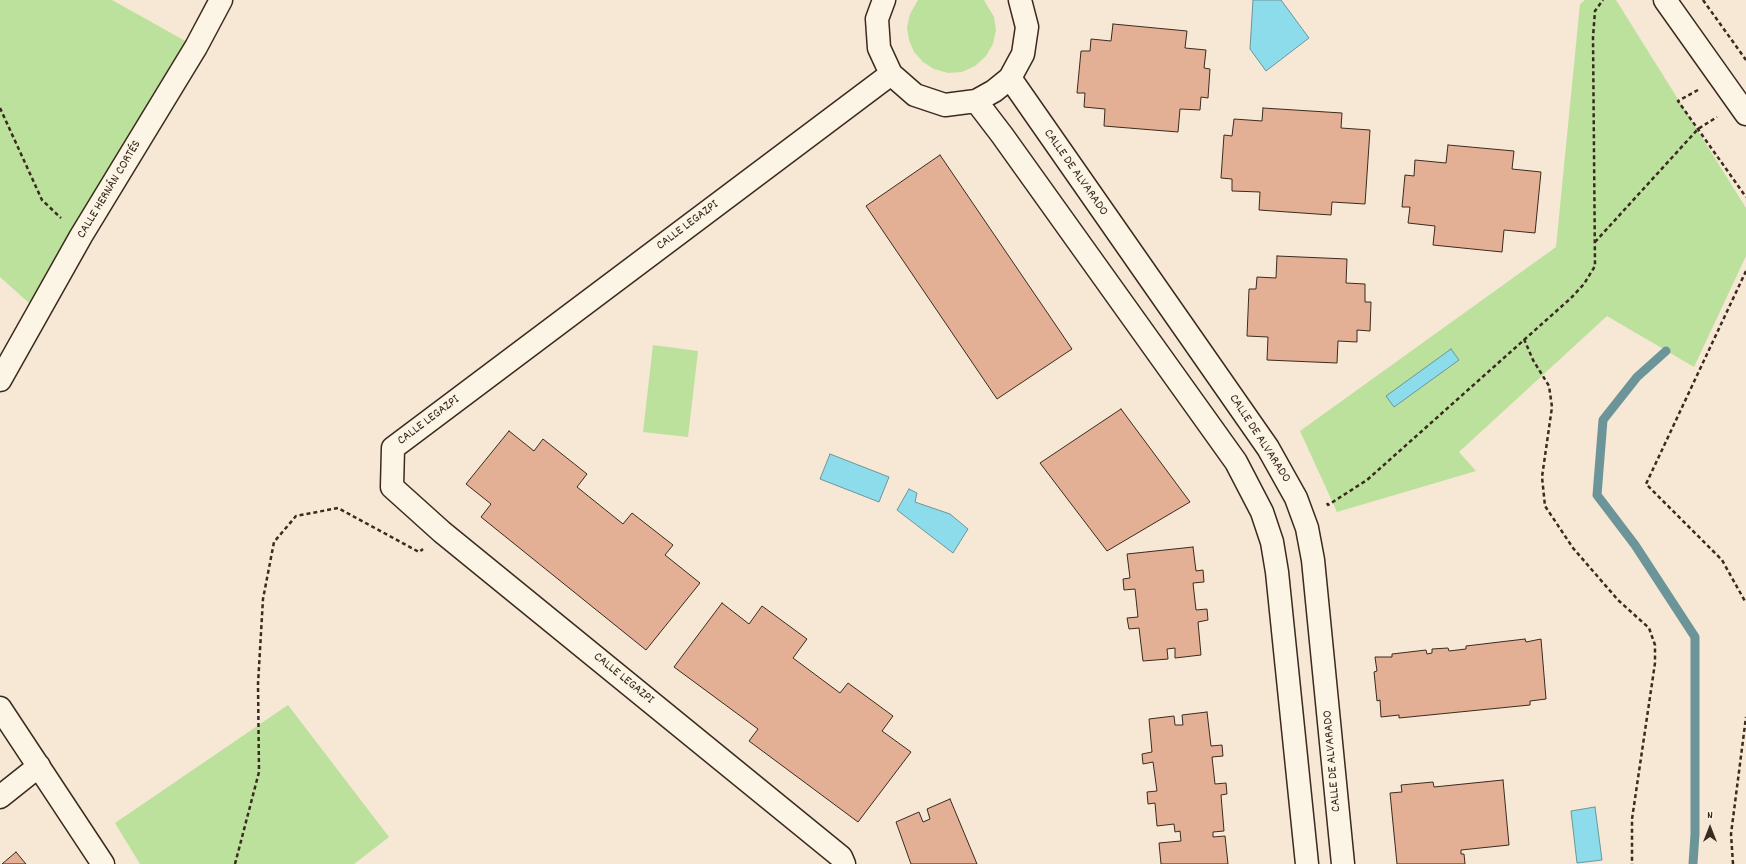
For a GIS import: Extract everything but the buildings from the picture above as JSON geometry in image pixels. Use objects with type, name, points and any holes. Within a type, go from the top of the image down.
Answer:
[{"type":"street","name":"CALLE HERNÁN CORTÉS","points":[[0,380],[81,236],[196,47],[221,0]]},
{"type":"street","points":[[884,0],[877,19],[879,48],[891,74],[915,95],[945,105],[976,101],[994,92],[1010,78],[1023,54],[1027,27],[1020,0]]},
{"type":"street","points":[[1665,0],[1742,109]]},
{"type":"street","name":"CALLE LEGAZPI","points":[[844,864],[841,857],[442,532],[392,487],[393,448],[891,74]]},
{"type":"street","name":"CALLE DE ALVARADO","points":[[1010,78],[1268,448],[1296,498],[1307,528],[1313,560],[1343,864]]},
{"type":"street","points":[[976,101],[1007,141],[1236,462],[1262,512],[1272,542],[1277,572],[1307,864]]},
{"type":"street","points":[[0,708],[103,864]]},
{"type":"street","points":[[0,797],[39,766]]},
{"type":"path","points":[[1296,498],[1318,487],[1328,505],[1367,480],[1584,284],[1595,266],[1593,38],[1595,11],[1602,0]]},
{"type":"path","points":[[1703,0],[1746,60]]},
{"type":"path","points":[[1678,101],[1746,196]]},
{"type":"path","points":[[0,108],[42,200],[81,236]]},
{"type":"path","points":[[1595,242],[1698,129],[1742,109]]},
{"type":"path","points":[[1746,271],[1646,484],[1722,560],[1746,602]]},
{"type":"path","points":[[1524,339],[1533,360],[1549,386],[1552,407],[1542,477],[1545,506],[1573,548],[1618,600],[1649,628],[1655,645],[1655,663],[1632,819],[1632,864]]},
{"type":"path","points":[[235,864],[259,772],[258,684],[263,607],[274,542],[296,516],[338,508],[419,552],[442,532]]},
{"type":"path","points":[[1733,864],[1731,834],[1746,717]]},
{"type":"green space","points":[[0,0],[112,0],[196,47],[39,312],[0,277]]},
{"type":"green space","points":[[918,0],[984,0],[994,17],[996,30],[993,44],[986,56],[975,66],[962,72],[948,73],[934,69],[923,62],[914,52],[909,40],[907,27],[910,14]]},
{"type":"green space","points":[[1585,0],[1616,0],[1746,208],[1746,256],[1694,367],[1607,316],[1459,452],[1476,471],[1337,512],[1300,431],[1556,247],[1580,4]]},
{"type":"green space","points":[[653,345],[698,351],[688,437],[643,432]]},
{"type":"green space","points":[[288,705],[389,837],[354,864],[140,864],[115,823]]},
{"type":"water","points":[[1253,0],[1281,0],[1309,38],[1266,71],[1250,49]]},
{"type":"water","points":[[1451,349],[1459,360],[1394,407],[1386,396]]},
{"type":"water","points":[[830,454],[889,477],[879,502],[820,479]]},
{"type":"water","points":[[909,489],[917,493],[915,502],[950,514],[968,529],[953,553],[897,510]]},
{"type":"water","points":[[1595,807],[1602,860],[1577,863],[1571,811]]},
{"type":"waterway","points":[[1666,351],[1637,377],[1603,420],[1597,495],[1635,545],[1695,637],[1695,834],[1693,864]]}]
